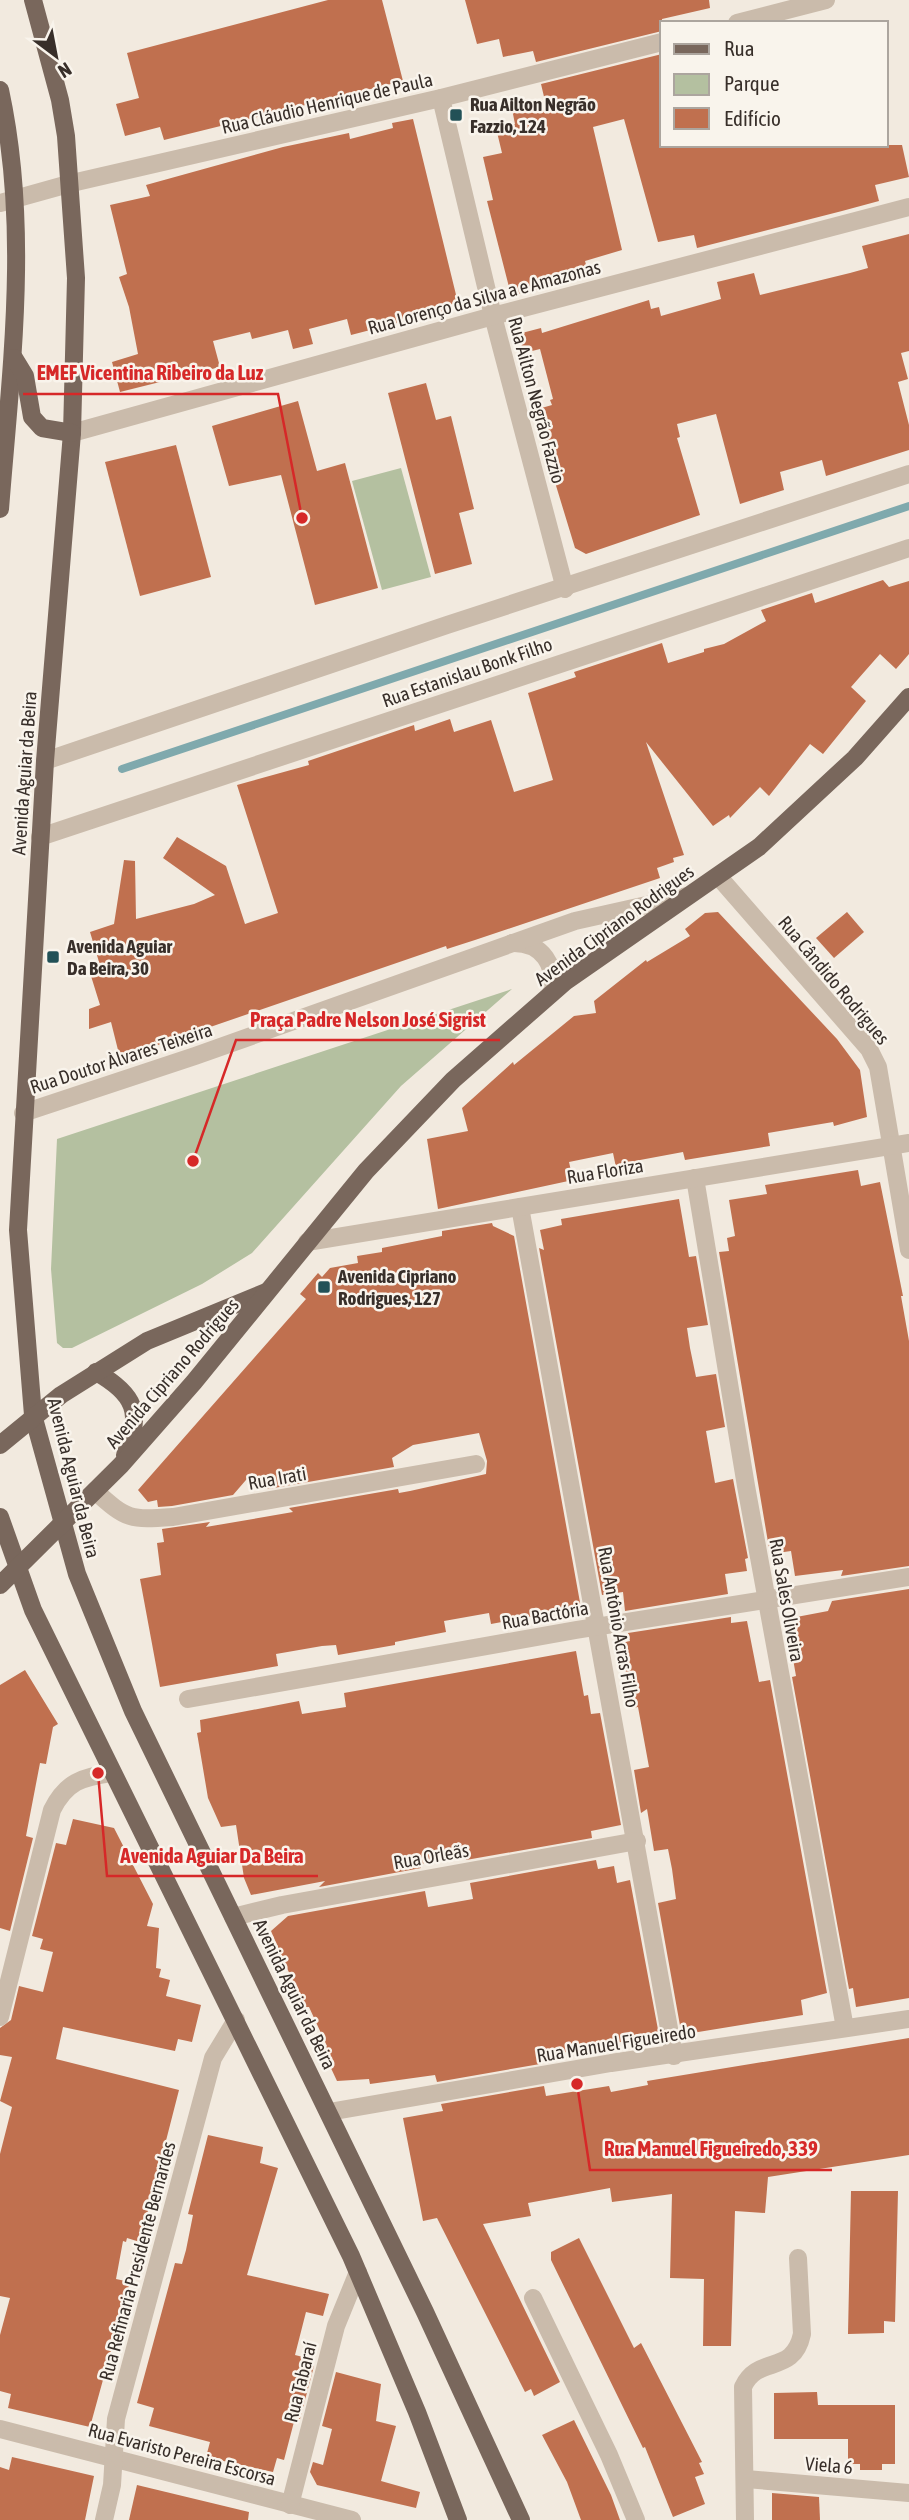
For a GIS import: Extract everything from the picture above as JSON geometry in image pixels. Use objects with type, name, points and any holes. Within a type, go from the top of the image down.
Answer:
[{"type":"main road","name":"Avenida Aguiar da Beira","points":[[33,0],[60,100],[72,183],[76,278],[72,433],[45,761],[18,1230],[33,1415],[61,1526],[108,1654],[233,1917],[330,2112],[520,2520]]},
{"type":"main road","points":[[0,90],[8,200],[14,358],[0,509]]},
{"type":"main road","points":[[14,358],[25,376],[32,417],[42,428],[72,433]]},
{"type":"main road","name":"Avenida Cipriano Rodrigues","points":[[0,1585],[121,1465],[406,1127],[453,1080],[551,994],[759,847],[855,758],[909,697]]},
{"type":"main road","name":"Avenida Cipriano Rodrigues","points":[[0,1445],[33,1415],[147,1341],[269,1291]]},
{"type":"main road","points":[[96,1372],[126,1392],[133,1405],[134,1421],[130,1444],[121,1465]]},
{"type":"main road","points":[[0,1517],[17,1570],[111,1773],[236,2020],[358,2272],[458,2520]]},
{"type":"street","points":[[745,21],[826,0]]},
{"type":"street","name":"Rua Cláudio Henrique de Paula","points":[[8,200],[441,98],[660,43]]},
{"type":"street","name":"Rua Ailton Negrão Fazzio","points":[[441,98],[493,316],[565,589]]},
{"type":"street","name":"Rua Lorenço da Silva a e Amazonas","points":[[72,433],[493,316],[909,207]]},
{"type":"street","points":[[45,761],[447,625],[565,589],[909,474]]},
{"type":"street","name":"Rua Estanislau Bonk Filho","points":[[40,837],[909,548]]},
{"type":"street","name":"Rua Cândido Rodrigues","points":[[718,876],[869,1049],[878,1066],[901,1144],[909,1250]]},
{"type":"street","name":"Rua Doutor Àlvares Teixeira","points":[[23,1113],[195,1056],[575,921],[687,896]]},
{"type":"street","points":[[509,943],[522,943],[545,956],[552,968],[551,994]]},
{"type":"street","name":"Rua Floriza","points":[[307,1242],[901,1144]]},
{"type":"street","name":"Rua Sales Oliveira","points":[[695,1178],[766,1601],[845,2028]]},
{"type":"street","name":"Rua Antônio Acras Filho","points":[[520,1207],[674,2056]]},
{"type":"street","name":"Rua Irati","points":[[95,1491],[121,1514],[139,1519],[173,1517],[476,1464]]},
{"type":"street","name":"Rua Bactória","points":[[188,1699],[598,1627],[909,1577]]},
{"type":"street","points":[[0,2017],[52,1810],[60,1793],[71,1783],[111,1773]]},
{"type":"street","name":"Rua Orleãs","points":[[233,1917],[282,1905],[637,1841]]},
{"type":"street","name":"Rua Manuel Figueiredo","points":[[330,2112],[611,2063],[674,2056],[909,2019]]},
{"type":"street","name":"Rua Refinaria Presidente Bernardes","points":[[104,2520],[112,2485],[116,2419],[213,2058],[236,2020]]},
{"type":"street","points":[[745,2520],[743,2387],[756,2370],[788,2361],[800,2344],[802,2334],[798,2258]]},
{"type":"street","name":"Rua Tabaraí","points":[[290,2505],[336,2326],[358,2272]]},
{"type":"street","points":[[533,2298],[610,2455],[635,2520]]},
{"type":"street","name":"Rua Evaristo Pereira Escorsa","points":[[0,2429],[113,2456],[352,2520]]},
{"type":"street","name":"Viela 6","points":[[746,2479],[909,2493]]},
{"type":"green space","points":[[401,468],[431,577],[382,590],[352,481]]},
{"type":"green space","points":[[512,989],[401,1086],[252,1253],[202,1284],[72,1348],[63,1348],[57,1343],[51,1269],[57,1139]]},
{"type":"building","points":[[328,0],[382,0],[403,81],[164,140],[160,127],[125,136],[116,104],[139,98],[127,53]]},
{"type":"building","points":[[465,0],[709,0],[710,8],[662,19],[660,31],[536,62],[533,51],[503,57],[499,39],[477,44]]},
{"type":"building","points":[[660,54],[660,147],[902,145],[909,177],[875,185],[879,201],[842,211],[697,248],[694,235],[658,242],[624,119],[593,127],[622,250],[585,261],[589,276],[519,294],[509,287],[487,201],[493,200],[483,157],[502,153],[496,128],[515,124],[512,109],[545,101],[541,84]]},
{"type":"building","points":[[413,119],[459,307],[351,335],[347,319],[309,329],[313,344],[293,349],[288,330],[252,339],[250,332],[213,341],[220,367],[120,392],[112,362],[138,354],[129,307],[119,277],[127,274],[110,205],[150,196],[146,185],[283,147],[349,133],[350,139],[393,128],[392,123]]},
{"type":"building","points":[[909,234],[909,351],[901,353],[908,379],[898,382],[909,425],[909,450],[826,476],[822,460],[780,472],[784,490],[740,504],[716,414],[677,424],[680,437],[677,438],[700,515],[586,554],[575,548],[554,479],[557,479],[538,409],[552,405],[550,400],[553,399],[540,349],[524,353],[518,334],[541,328],[542,333],[649,300],[651,309],[659,307],[661,316],[721,299],[717,282],[754,273],[760,295],[850,273],[868,268],[862,246]]},
{"type":"building","points":[[426,383],[436,420],[451,416],[474,509],[459,513],[472,564],[435,574],[388,393]]},
{"type":"building","points":[[298,401],[317,471],[345,463],[378,588],[315,605],[281,475],[229,486],[212,426]]},
{"type":"building","points":[[176,445],[211,577],[140,596],[105,462]]},
{"type":"building","points":[[883,580],[889,587],[909,581],[909,654],[896,669],[880,654],[851,687],[866,701],[823,754],[810,744],[769,796],[760,787],[730,818],[729,815],[713,826],[646,742],[684,855],[657,868],[660,878],[447,949],[446,946],[120,1058],[111,1022],[89,1029],[89,1009],[100,1005],[91,976],[102,972],[90,932],[114,924],[124,860],[135,861],[136,919],[194,904],[215,895],[163,858],[177,837],[226,866],[245,924],[278,913],[237,785],[309,765],[308,761],[414,725],[415,731],[450,719],[454,732],[491,720],[514,792],[553,780],[528,693],[576,677],[574,672],[662,643],[668,663],[704,652],[704,649],[724,644],[766,621],[761,610],[812,593],[815,603]]},
{"type":"building","points":[[718,912],[837,1039],[860,1070],[867,1117],[834,1126],[833,1122],[768,1133],[770,1146],[685,1160],[683,1152],[640,1160],[641,1168],[617,1172],[613,1153],[569,1162],[573,1180],[438,1209],[427,1139],[468,1131],[462,1108],[513,1062],[514,1065],[574,1016],[596,1013],[594,1001],[646,960],[647,962],[690,936],[685,929],[705,913]]},
{"type":"building","points":[[847,912],[864,932],[834,958],[816,938]]},
{"type":"building","points":[[858,1170],[861,1186],[880,1182],[903,1296],[909,1341],[909,1566],[841,1576],[843,1570],[795,1576],[791,1551],[770,1554],[719,1252],[729,1251],[727,1238],[735,1236],[729,1200],[767,1194],[765,1185]]},
{"type":"building","points":[[679,1199],[689,1257],[696,1256],[708,1325],[687,1328],[690,1348],[696,1377],[716,1374],[725,1427],[706,1431],[715,1483],[733,1479],[748,1558],[745,1559],[747,1571],[725,1574],[728,1594],[625,1611],[623,1592],[602,1595],[539,1248],[544,1250],[540,1230],[562,1225],[561,1219]]},
{"type":"building","points":[[492,1223],[514,1236],[581,1608],[491,1624],[489,1613],[444,1621],[446,1632],[395,1642],[395,1645],[338,1655],[336,1645],[276,1654],[278,1666],[160,1687],[140,1579],[161,1575],[157,1543],[164,1542],[162,1529],[210,1522],[206,1527],[293,1512],[289,1508],[398,1489],[399,1493],[486,1474],[487,1461],[479,1433],[413,1445],[392,1458],[394,1467],[268,1489],[252,1473],[233,1495],[172,1506],[158,1507],[157,1500],[148,1502],[138,1490],[306,1299],[300,1294],[318,1273],[322,1277],[330,1268],[358,1263],[357,1256],[382,1252],[382,1248],[442,1236],[442,1231]]},
{"type":"building","points":[[909,1589],[909,1998],[856,2007],[853,1988],[849,1989],[792,1677],[796,1676],[786,1619],[828,1611],[832,1601]]},
{"type":"building","points":[[731,1617],[731,1623],[747,1621],[759,1682],[770,1680],[827,1993],[801,2000],[803,2015],[686,2034],[681,2031],[658,1903],[676,1899],[672,1869],[668,1849],[654,1851],[647,1809],[641,1813],[634,1770],[649,1767],[638,1707],[632,1708],[621,1643],[630,1641],[628,1633]]},
{"type":"building","points":[[576,1651],[584,1696],[588,1695],[591,1714],[600,1713],[621,1825],[591,1831],[592,1838],[466,1860],[465,1856],[420,1864],[421,1868],[319,1887],[325,1881],[251,1895],[244,1878],[236,1825],[221,1827],[208,1798],[197,1733],[201,1732],[200,1720],[299,1701],[302,1714],[346,1707],[344,1693]]},
{"type":"building","points":[[25,1670],[58,1724],[53,1727],[46,1764],[40,1763],[26,1836],[33,1838],[10,1931],[0,1928],[0,1685]]},
{"type":"building","points":[[73,1819],[114,1828],[153,1904],[147,1926],[159,1928],[156,1968],[161,1969],[159,1977],[170,1980],[166,1996],[201,2005],[192,2042],[178,2039],[175,2051],[63,2027],[56,2059],[179,2090],[140,2242],[127,2238],[126,2242],[123,2241],[116,2279],[130,2282],[90,2427],[8,2408],[11,2394],[0,2391],[0,2335],[10,2298],[0,2296],[0,2154],[12,2107],[0,2101],[12,2057],[0,2055],[0,2028],[11,2020],[19,1986],[43,1992],[53,1952],[40,1949],[43,1939],[32,1936],[56,1843],[66,1845]]},
{"type":"building","points":[[596,1860],[598,1869],[614,1866],[617,1883],[630,1880],[659,2035],[539,2057],[540,2064],[437,2082],[435,2075],[370,2084],[369,2079],[337,2081],[322,2049],[327,2046],[309,2007],[304,2007],[271,1931],[288,1916],[425,1891],[428,1907],[473,1899],[470,1883]]},
{"type":"building","points":[[909,2038],[909,2155],[768,2177],[765,2213],[735,2211],[731,2346],[703,2346],[704,2279],[670,2278],[672,2194],[612,2202],[610,2188],[528,2203],[531,2216],[483,2224],[560,2382],[534,2396],[531,2389],[525,2392],[437,2218],[423,2221],[403,2118],[443,2111],[441,2104],[544,2086],[546,2096],[609,2086],[611,2092],[648,2085],[647,2081]]},
{"type":"building","points":[[208,2135],[263,2147],[260,2163],[278,2168],[247,2275],[329,2294],[323,2316],[306,2312],[295,2355],[311,2359],[310,2365],[314,2366],[300,2419],[295,2418],[284,2460],[277,2458],[273,2472],[206,2457],[210,2442],[149,2426],[154,2408],[137,2403],[175,2263],[182,2264],[186,2250],[193,2215],[188,2214]]},
{"type":"building","points":[[851,2191],[898,2191],[895,2322],[884,2321],[884,2333],[848,2334]]},
{"type":"building","points":[[579,2238],[634,2348],[641,2343],[702,2462],[699,2463],[704,2474],[695,2477],[705,2504],[673,2517],[645,2447],[643,2448],[551,2260],[551,2252]]},
{"type":"building","points":[[336,2372],[381,2384],[376,2421],[396,2426],[381,2481],[420,2492],[416,2508],[317,2485],[310,2472],[313,2462],[323,2465],[332,2429],[322,2426]]},
{"type":"building","points":[[817,2392],[818,2405],[895,2405],[895,2464],[882,2464],[882,2470],[860,2470],[860,2464],[848,2464],[848,2439],[774,2439],[774,2393]]},
{"type":"building","points":[[574,2420],[611,2495],[620,2520],[581,2520],[567,2482],[542,2435]]},
{"type":"building","points":[[12,2457],[94,2476],[85,2520],[0,2520],[0,2467],[9,2470]]},
{"type":"building","points":[[137,2485],[249,2512],[248,2520],[129,2520]]},
{"type":"building","points":[[772,2493],[819,2497],[820,2520],[772,2520]]},
{"type":"waterway","points":[[122,769],[909,506]]},
{"type":"place","name":"Rua Ailton Negrão Fazzio, 124","points":[[456,115]]},
{"type":"place","name":"EMEF Vicentina Ribeiro da Luz","points":[[302,518]]},
{"type":"place","name":"Avenida Aguiar Da Beira, 30","points":[[53,957]]},
{"type":"place","name":"Praça Padre Nelson José Sigrist","points":[[193,1161]]},
{"type":"place","name":"Avenida Cipriano Rodrigues, 127","points":[[324,1287]]},
{"type":"place","name":"Avenida Aguiar Da Beira","points":[[98,1773]]},
{"type":"place","name":"Rua Manuel Figueiredo, 339","points":[[577,2084]]}]
